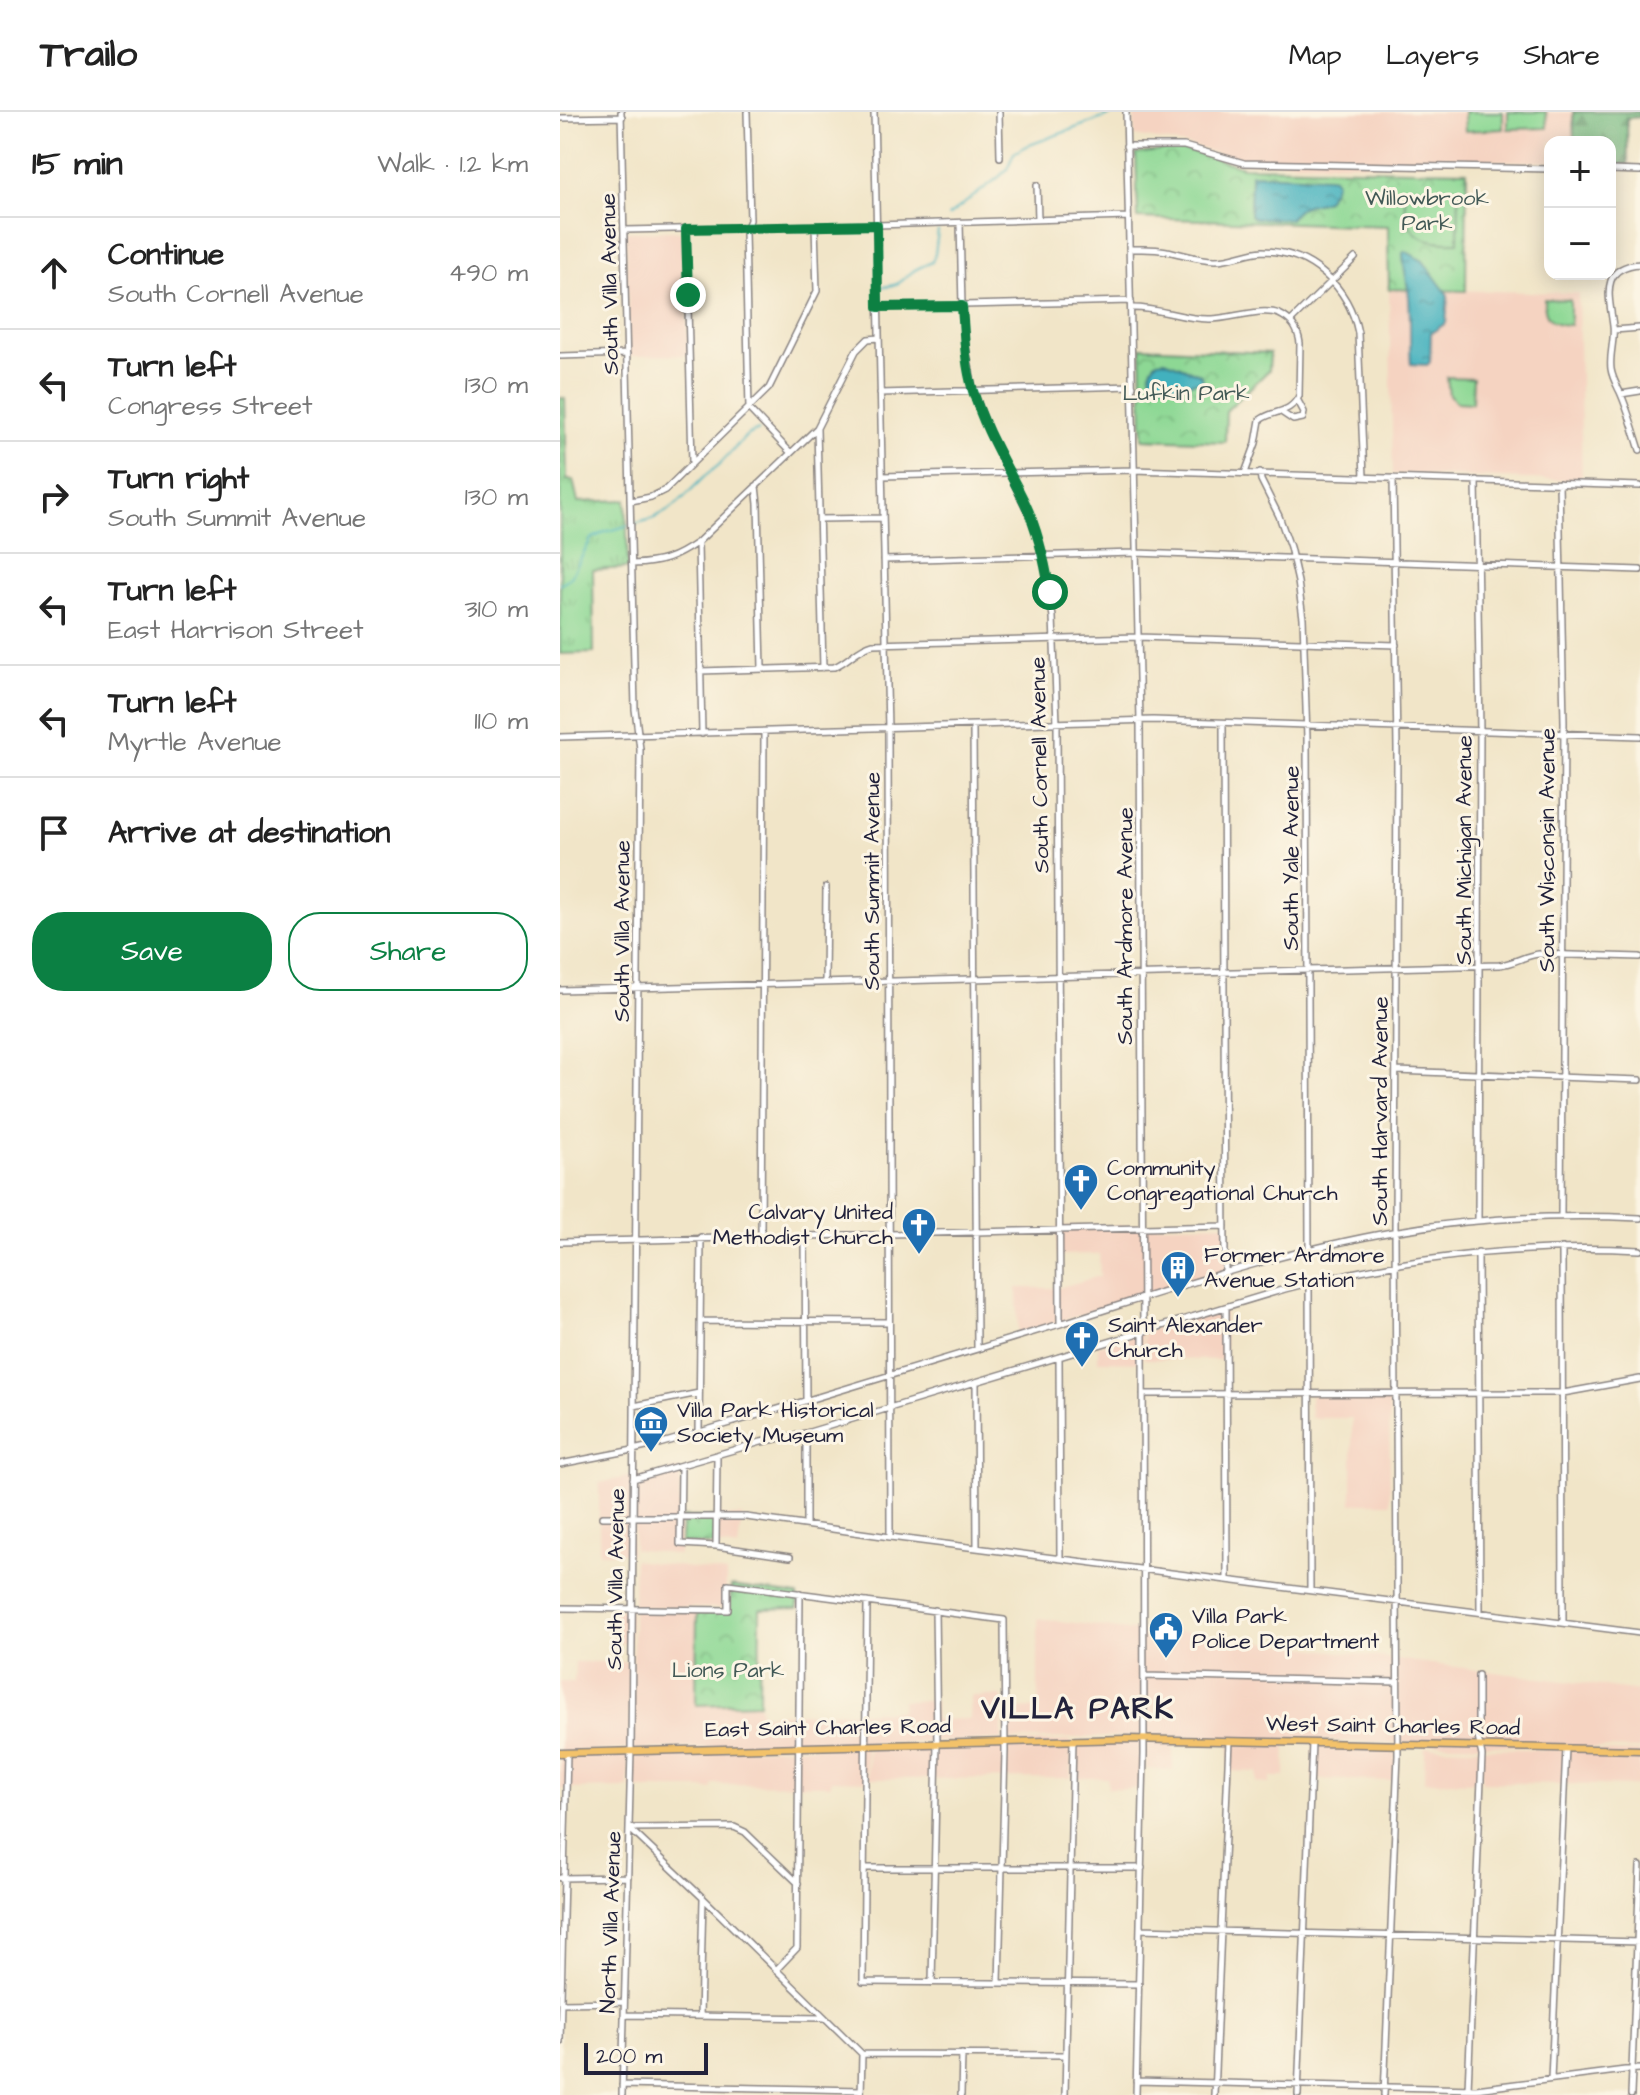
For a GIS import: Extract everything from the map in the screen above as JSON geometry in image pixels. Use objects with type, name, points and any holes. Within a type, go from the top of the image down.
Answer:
[{"type":"main road","name":"East Saint Charles Road","points":[[564,1753],[1144,1739]]},
{"type":"main road","name":"West Saint Charles Road","points":[[1144,1739],[1640,1750]]},
{"type":"street","points":[[747,112],[750,220],[745,232],[749,409],[790,452]]},
{"type":"street","name":"South Summit Avenue","points":[[874,112],[888,729],[890,1537]]},
{"type":"street","points":[[999,112],[1000,157]]},
{"type":"street","name":"South Ardmore Avenue","points":[[1126,112],[1140,721],[1143,1297],[1144,1739],[1136,2095]]},
{"type":"street","points":[[560,118],[622,115]]},
{"type":"street","name":"South Villa Avenue","points":[[622,115],[635,709],[640,765],[631,1751]]},
{"type":"street","points":[[1126,146],[1184,146],[1253,163],[1544,169]]},
{"type":"street","points":[[1616,170],[1640,171]]},
{"type":"street","points":[[1037,185],[1038,220]]},
{"type":"street","points":[[625,230],[1128,217]]},
{"type":"street","name":"South Cornell Avenue","points":[[960,223],[962,306],[973,390],[988,430],[1028,511],[1043,555],[1052,603],[1057,724],[1060,1324]]},
{"type":"street","points":[[631,501],[665,490],[769,388],[817,291],[815,226]]},
{"type":"street","points":[[686,229],[692,462]]},
{"type":"street","points":[[1130,249],[1164,250],[1213,260],[1252,252],[1280,253],[1307,261],[1333,280],[1351,310],[1358,333],[1364,477]]},
{"type":"street","points":[[1291,321],[1355,258]]},
{"type":"street","points":[[1640,264],[1617,273],[1611,281],[1608,297],[1614,330],[1610,365],[1640,450]]},
{"type":"street","points":[[878,307],[1131,305],[1201,319],[1270,312],[1291,321],[1300,343],[1297,399],[1286,410],[1271,413],[1260,420],[1256,443],[1245,473]]},
{"type":"street","points":[[1614,330],[1640,328]]},
{"type":"street","points":[[632,564],[665,561],[698,542],[817,428],[856,351],[868,339],[879,338]]},
{"type":"street","points":[[560,356],[627,354]]},
{"type":"street","points":[[880,393],[1133,386]]},
{"type":"street","points":[[1621,394],[1640,391]]},
{"type":"street","points":[[1281,412],[1293,420],[1303,418],[1304,412],[1297,399]]},
{"type":"street","points":[[817,428],[823,668]]},
{"type":"street","points":[[882,476],[1134,470],[1640,486]]},
{"type":"street","name":"South Yale Avenue","points":[[1260,473],[1293,557],[1302,603],[1306,725],[1309,1250]]},
{"type":"street","name":"South Harvard Avenue","points":[[1384,2095],[1397,1745],[1397,728],[1393,478]]},
{"type":"street","name":"South Michigan Avenue","points":[[1476,480],[1480,731],[1478,1221]]},
{"type":"street","name":"South Wisconsin Avenue","points":[[1559,483],[1564,734],[1561,1216]]},
{"type":"street","points":[[756,486],[762,669]]},
{"type":"street","points":[[820,519],[883,518]]},
{"type":"street","points":[[698,542],[702,734]]},
{"type":"street","points":[[884,560],[1135,553],[1640,570]]},
{"type":"street","points":[[700,671],[834,667],[866,646],[886,644],[1138,637],[1396,645]]},
{"type":"street","points":[[560,737],[1140,721],[1640,736]]},
{"type":"street","points":[[1223,723],[1225,1273]]},
{"type":"street","points":[[973,727],[977,1349]]},
{"type":"street","points":[[761,1236],[764,732]]},
{"type":"street","points":[[825,983],[826,887]]},
{"type":"street","points":[[560,990],[1479,966],[1506,965],[1534,954],[1640,957]]},
{"type":"street","points":[[1396,1071],[1640,1080]]},
{"type":"street","points":[[560,1464],[633,1450],[699,1432],[1143,1297],[1309,1250],[1395,1232],[1478,1221],[1561,1216],[1640,1218]]},
{"type":"street","points":[[560,1242],[1225,1226]]},
{"type":"street","points":[[805,1235],[806,1400]]},
{"type":"street","points":[[699,1432],[701,1237]]},
{"type":"street","points":[[1562,1248],[1563,1623]]},
{"type":"street","points":[[633,1479],[761,1442],[806,1433],[1309,1282],[1395,1264],[1478,1252],[1562,1248],[1640,1250]]},
{"type":"street","points":[[1478,1252],[1480,1612]]},
{"type":"street","points":[[1309,1282],[1310,1590]]},
{"type":"street","points":[[1226,1307],[1227,1580]]},
{"type":"street","points":[[700,1321],[889,1322]]},
{"type":"street","points":[[1059,1357],[1060,1558]]},
{"type":"street","points":[[1143,1394],[1563,1393],[1640,1379]]},
{"type":"street","points":[[976,1382],[977,1548]]},
{"type":"street","points":[[634,1406],[699,1393]]},
{"type":"street","points":[[806,1433],[806,1525]]},
{"type":"street","points":[[716,1546],[717,1456]]},
{"type":"street","points":[[681,1466],[680,1544],[790,1557]]},
{"type":"street","points":[[602,1517],[746,1517],[1640,1633]]},
{"type":"street","points":[[560,1608],[728,1610],[728,1584],[1004,1620],[999,1983]]},
{"type":"street","points":[[776,1970],[797,1948],[800,1593]]},
{"type":"street","points":[[867,1602],[863,1982],[1139,1984]]},
{"type":"street","points":[[932,1983],[937,1743],[935,1610]]},
{"type":"street","points":[[1468,2089],[1482,1756],[1478,1675]]},
{"type":"street","points":[[1144,1676],[1397,1682]]},
{"type":"street","points":[[1065,2095],[1073,1740]]},
{"type":"street","points":[[1214,2095],[1229,1741]]},
{"type":"street","points":[[1298,2095],[1312,1743]]},
{"type":"street","points":[[1551,2080],[1566,1748]]},
{"type":"street","name":"North Villa Avenue","points":[[622,2095],[631,1751]]},
{"type":"street","points":[[560,2042],[564,1753]]},
{"type":"street","points":[[629,1828],[740,1828],[798,1883]]},
{"type":"street","points":[[629,1828],[862,2054],[1066,2055]]},
{"type":"street","points":[[1631,2095],[1640,1866]]},
{"type":"street","points":[[865,1868],[1142,1868]]},
{"type":"street","points":[[562,1878],[628,1877]]},
{"type":"street","points":[[700,2016],[703,1898]]},
{"type":"street","points":[[1140,1929],[1638,1942]]},
{"type":"street","points":[[560,2003],[624,2002]]},
{"type":"street","points":[[624,2015],[824,2018]]},
{"type":"street","points":[[622,2085],[861,2093],[862,2054]]},
{"type":"street","points":[[961,2095],[962,2054]]},
{"type":"street","points":[[1136,2081],[1468,2089],[1640,2069]]},
{"type":"shaded area","points":[[1134,112],[1573,112],[1574,136],[1544,136],[1544,162],[1474,160],[1371,164],[1244,161],[1192,146],[1135,136]]},
{"type":"shaded area","points":[[684,231],[688,355],[629,356],[626,232]]},
{"type":"shaded area","points":[[1389,289],[1578,293],[1582,481],[1393,474]]},
{"type":"shaded area","points":[[1228,1224],[1227,1271],[1018,1334],[1017,1288],[1058,1288],[1100,1276],[1099,1254],[1057,1255],[1057,1227]]},
{"type":"shaded area","points":[[1225,1308],[1225,1360],[1144,1359],[1144,1332]]},
{"type":"shaded area","points":[[1142,1333],[1142,1362],[1098,1361],[1098,1346]]},
{"type":"shaded area","points":[[1310,1395],[1389,1398],[1390,1503],[1352,1503],[1352,1418],[1311,1418]]},
{"type":"shaded area","points":[[680,1468],[679,1555],[634,1549],[634,1480]]},
{"type":"shaded area","points":[[632,1476],[631,1553],[599,1553],[599,1483]]},
{"type":"shaded area","points":[[718,1516],[742,1516],[738,1548],[718,1545]]},
{"type":"shaded area","points":[[634,1560],[726,1573],[726,1608],[633,1607]]},
{"type":"shaded area","points":[[611,1610],[630,1610],[630,1643],[610,1643]]},
{"type":"shaded area","points":[[633,1610],[697,1612],[696,1705],[759,1703],[761,1714],[901,1711],[902,1701],[935,1701],[935,1720],[970,1719],[971,1696],[1002,1696],[1002,1740],[633,1749]]},
{"type":"shaded area","points":[[1038,1618],[1141,1632],[1148,1627],[1640,1691],[1640,1749],[1143,1736],[1006,1740],[1005,1709],[1038,1708]]},
{"type":"shaded area","points":[[575,1662],[629,1662],[629,1749],[560,1752],[560,1682],[574,1682]]},
{"type":"shaded area","points":[[1071,1741],[1071,1778],[868,1779],[868,1747]]},
{"type":"shaded area","points":[[1143,1741],[1142,1789],[1108,1788],[1107,1778],[1073,1778],[1074,1742]]},
{"type":"shaded area","points":[[1146,1741],[1173,1741],[1173,1770],[1146,1769]]},
{"type":"shaded area","points":[[1230,1742],[1286,1744],[1285,1777],[1271,1777],[1270,1784],[1257,1783],[1257,1772],[1229,1771]]},
{"type":"shaded area","points":[[1313,1744],[1396,1746],[1395,1781],[1312,1779]]},
{"type":"shaded area","points":[[866,1746],[866,1781],[831,1780],[831,1785],[713,1784],[712,1789],[631,1789],[632,1752]]},
{"type":"shaded area","points":[[1425,1747],[1479,1748],[1479,1782],[1424,1781]]},
{"type":"shaded area","points":[[1482,1748],[1640,1752],[1640,1786],[1482,1782]]},
{"type":"shaded area","points":[[629,1752],[628,1788],[560,1789],[560,1755]]},
{"type":"green space","points":[[1464,112],[1503,112],[1503,129],[1465,131]]},
{"type":"green space","points":[[1508,112],[1546,112],[1547,128],[1508,129]]},
{"type":"green space","points":[[1573,112],[1640,112],[1640,117],[1627,118],[1628,165],[1616,164],[1616,136],[1574,136]]},
{"type":"green space","name":"Willowbrook Park","points":[[1174,149],[1243,167],[1467,171],[1466,291],[1389,289],[1388,226],[1138,218],[1136,154]]},
{"type":"green space","points":[[1404,188],[1459,188],[1458,242],[1431,240],[1414,232],[1407,215]]},
{"type":"green space","points":[[1544,299],[1570,300],[1570,325],[1558,324],[1550,319],[1545,311]]},
{"type":"green space","name":"Lufkin Park","points":[[1141,347],[1270,353],[1269,370],[1226,411],[1225,442],[1143,439]]},
{"type":"green space","points":[[1447,377],[1473,378],[1472,403],[1457,402],[1449,395]]},
{"type":"green space","points":[[560,398],[565,398],[567,480],[573,480],[578,502],[626,500],[628,568],[593,570],[594,653],[560,654]]},
{"type":"green space","points":[[682,1517],[716,1517],[715,1545],[681,1543]]},
{"type":"green space","name":"Lions Park","points":[[731,1586],[798,1595],[798,1608],[760,1609],[759,1703],[696,1705],[697,1612],[730,1612]]},
{"type":"water","points":[[1251,174],[1328,177],[1334,178],[1336,183],[1327,200],[1302,207],[1290,219],[1254,218],[1250,215]]},
{"type":"water","points":[[1405,251],[1423,261],[1448,295],[1446,323],[1431,333],[1430,362],[1427,365],[1411,364]]},
{"type":"water","points":[[1165,360],[1200,374],[1203,381],[1178,385],[1154,384],[1150,375],[1153,366],[1157,361]]},
{"type":"waterway","points":[[948,216],[999,177],[1007,169],[1014,153],[1119,112]]},
{"type":"waterway","points":[[881,287],[896,284],[914,270],[932,262],[938,231]]},
{"type":"waterway","points":[[560,584],[571,577],[591,539],[667,511],[719,465],[747,435],[759,430]]},
{"type":"place","name":"Community Congregational Church","points":[[1081,1212]]},
{"type":"place","name":"Calvary United Methodist Church","points":[[919,1256]]},
{"type":"place","name":"Former Ardmore Avenue Station","points":[[1178,1299]]},
{"type":"place","name":"Saint Alexander Church","points":[[1082,1369]]},
{"type":"place","name":"Villa Park Historical Society Museum","points":[[651,1454]]},
{"type":"place","name":"Villa Park Police Department","points":[[1166,1660]]},
{"type":"district","name":"VILLA PARK","points":[[1078,1709]]},
{"type":"route","points":[[688,295],[686,229],[877,225],[878,307],[962,306],[973,390],[988,430],[1032,520],[1050,592]]}]
